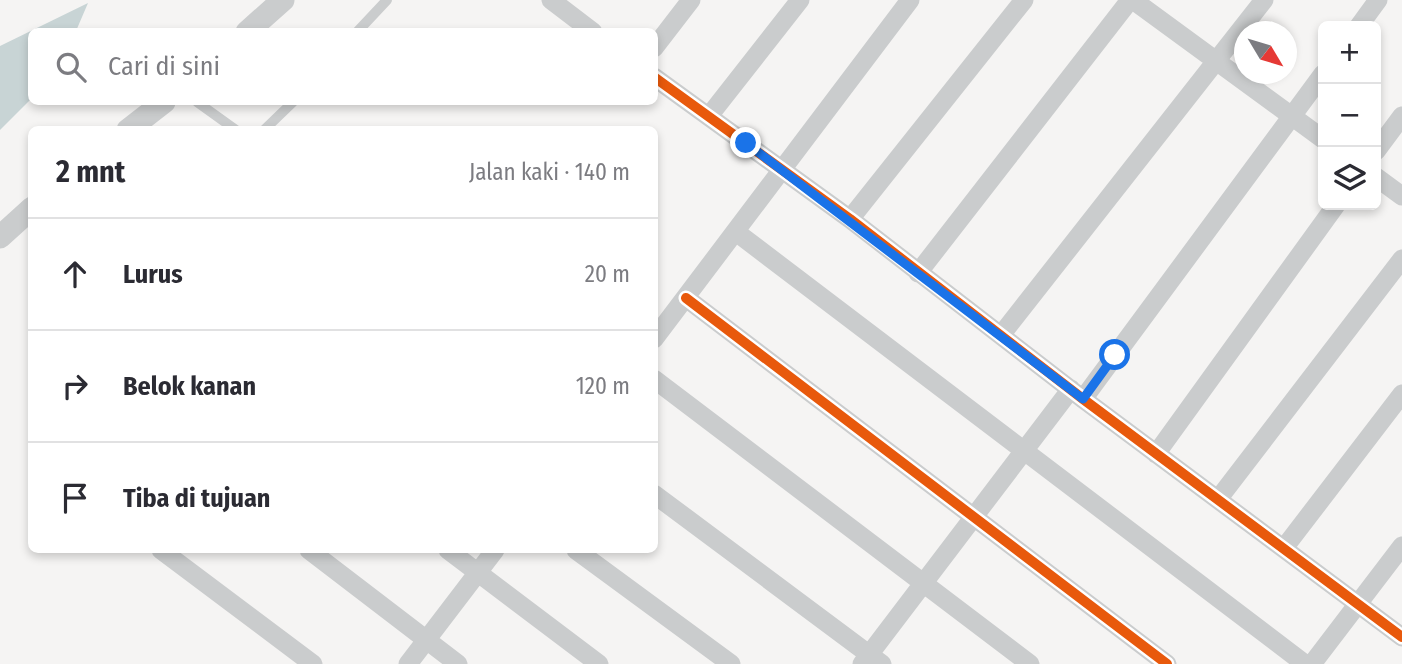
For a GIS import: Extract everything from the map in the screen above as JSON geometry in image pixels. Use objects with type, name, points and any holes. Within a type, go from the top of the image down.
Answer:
[{"type":"street","points":[[252,28],[283,0]]},
{"type":"street","points":[[551,0],[572,6],[590,28]]},
{"type":"street","points":[[658,43],[691,0]]},
{"type":"street","points":[[709,116],[800,0]]},
{"type":"street","points":[[658,334],[911,0]]},
{"type":"street","points":[[850,219],[1024,0]]},
{"type":"street","points":[[1001,335],[1264,0]]},
{"type":"street","points":[[1363,21],[1378,0]]},
{"type":"street","points":[[918,273],[1139,2],[1318,135]]},
{"type":"street","points":[[658,80],[850,219],[1156,454],[1402,636]]},
{"type":"street","points":[[658,497],[871,661],[924,583],[1024,451],[1077,394],[1318,81]]},
{"type":"street","points":[[133,126],[160,105]]},
{"type":"street","points":[[1379,147],[1402,116]]},
{"type":"street","points":[[1381,181],[1402,196]]},
{"type":"street","points":[[1156,454],[1332,210]]},
{"type":"street","points":[[0,237],[28,212]]},
{"type":"street","points":[[736,232],[1305,664]]},
{"type":"street","points":[[1219,498],[1402,259]]},
{"type":"street","points":[[686,298],[1167,664]]},
{"type":"street","points":[[658,382],[1030,664]]},
{"type":"street","points":[[1284,548],[1402,394]]},
{"type":"street","points":[[1312,664],[1402,545]]},
{"type":"street","points":[[165,553],[313,664]]},
{"type":"street","points":[[313,553],[458,664]]},
{"type":"street","points":[[452,553],[599,664]]},
{"type":"street","points":[[408,664],[493,553]]},
{"type":"street","points":[[580,553],[731,664]]},
{"type":"lane","points":[[362,28],[387,0]]},
{"type":"lane","points":[[201,105],[230,126]]},
{"type":"lane","points":[[268,126],[290,105]]},
{"type":"shaded area","points":[[88,3],[77,28],[37,28]]},
{"type":"shaded area","points":[[28,32],[28,102],[0,130],[0,46]]},
{"type":"cycle path","points":[[658,80],[850,219],[1083,399],[1402,637]]},
{"type":"cycle path","points":[[686,298],[1167,664]]},
{"type":"route","points":[[746,143],[850,219],[1083,399],[1115,355]]}]
